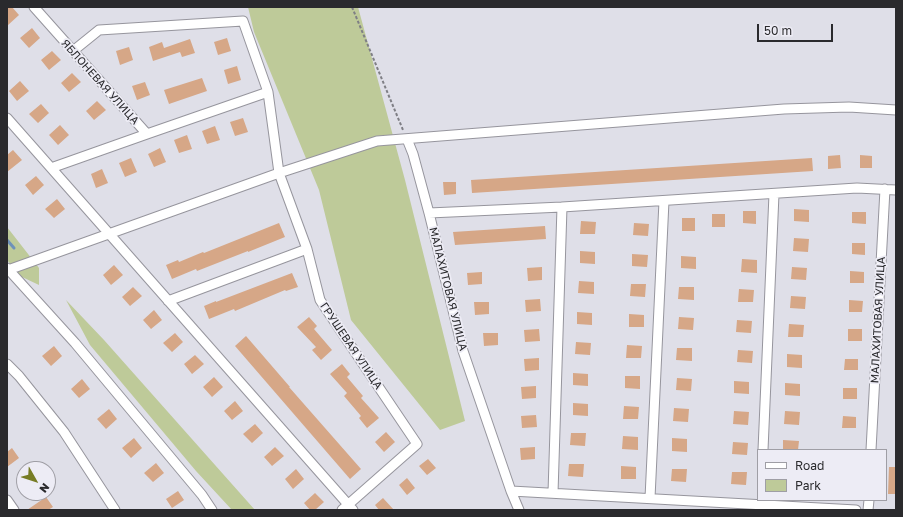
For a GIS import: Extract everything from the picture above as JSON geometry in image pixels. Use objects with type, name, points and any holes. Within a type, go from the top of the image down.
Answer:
[{"type":"street","name":"ЯБЛОНЕВАЯ УЛИЦА","points":[[34,7],[147,134],[51,168]]},
{"type":"street","points":[[73,51],[100,30],[243,21],[268,92],[279,173],[307,249],[168,301]]},
{"type":"street","points":[[147,134],[268,92]]},
{"type":"street","points":[[212,510],[202,495],[75,343],[8,269],[279,173],[377,141],[784,109],[849,107],[896,110]]},
{"type":"street","points":[[7,118],[109,234]]},
{"type":"street","points":[[407,139],[413,154],[429,213]]},
{"type":"street","name":"МАЛАХИТОВАЯ УЛИЦА","points":[[519,510],[511,491],[463,351],[429,213],[562,207],[857,188],[896,190]]},
{"type":"street","name":"МАЛАХИТОВАЯ УЛИЦА","points":[[871,449],[885,189]]},
{"type":"street","points":[[763,449],[774,194]]},
{"type":"street","points":[[650,498],[664,201]]},
{"type":"street","points":[[553,493],[562,207]]},
{"type":"street","name":"ГРУШЕВАЯ УЛИЦА","points":[[109,234],[348,508],[417,444],[320,300],[307,249]]},
{"type":"street","points":[[7,364],[19,376],[64,432],[115,510]]},
{"type":"street","points":[[511,491],[761,502],[856,510]]},
{"type":"street","points":[[7,500],[14,510]]},
{"type":"path","points":[[352,7],[407,139]]},
{"type":"green space","points":[[248,7],[358,7],[405,180],[465,421],[440,430],[351,320],[319,190],[254,32]]},
{"type":"green space","points":[[7,227],[39,268],[39,285],[20,276],[7,260]]},
{"type":"green space","points":[[66,300],[104,340],[255,510],[232,510],[196,471],[90,345]]},
{"type":"building","points":[[7,7],[12,7],[19,15],[7,26]]},
{"type":"building","points":[[32,28],[40,38],[29,48],[20,38]]},
{"type":"building","points":[[227,38],[231,51],[218,55],[214,42]]},
{"type":"building","points":[[190,39],[195,53],[182,57],[180,52],[153,61],[149,47],[162,42],[164,48]]},
{"type":"building","points":[[129,47],[133,60],[120,65],[116,51]]},
{"type":"building","points":[[52,51],[61,60],[49,70],[41,60]]},
{"type":"building","points":[[237,66],[241,80],[228,84],[224,70]]},
{"type":"building","points":[[72,73],[81,82],[69,92],[61,83]]},
{"type":"building","points":[[202,78],[207,91],[169,104],[164,90]]},
{"type":"building","points":[[20,81],[29,91],[17,101],[9,91]]},
{"type":"building","points":[[145,82],[150,95],[137,100],[132,86]]},
{"type":"building","points":[[97,101],[106,110],[94,120],[86,111]]},
{"type":"building","points":[[41,104],[49,113],[38,123],[29,114]]},
{"type":"building","points":[[243,118],[248,132],[235,136],[230,122]]},
{"type":"building","points":[[60,125],[69,135],[58,145],[49,135]]},
{"type":"building","points":[[215,126],[220,140],[207,144],[202,131]]},
{"type":"building","points":[[187,135],[192,149],[179,153],[174,140]]},
{"type":"building","points":[[160,148],[166,162],[154,167],[148,154]]},
{"type":"building","points":[[13,150],[22,160],[7,172],[7,155]]},
{"type":"building","points":[[840,155],[841,168],[828,169],[828,156]]},
{"type":"building","points":[[860,155],[872,156],[872,168],[860,168]]},
{"type":"building","points":[[131,158],[137,172],[125,177],[119,163]]},
{"type":"building","points":[[812,158],[813,171],[472,193],[471,180]]},
{"type":"building","points":[[102,169],[108,183],[96,188],[91,174]]},
{"type":"building","points":[[36,176],[44,185],[33,195],[25,185]]},
{"type":"building","points":[[443,182],[456,182],[456,194],[444,195]]},
{"type":"building","points":[[57,199],[65,209],[54,218],[45,209]]},
{"type":"building","points":[[794,209],[809,210],[809,222],[794,221]]},
{"type":"building","points":[[743,211],[756,211],[756,224],[743,223]]},
{"type":"building","points":[[852,212],[866,212],[866,224],[852,223]]},
{"type":"building","points":[[712,214],[725,214],[725,227],[712,227]]},
{"type":"building","points":[[682,218],[695,218],[695,231],[682,231]]},
{"type":"building","points":[[581,221],[596,222],[595,234],[580,234]]},
{"type":"building","points":[[279,223],[285,237],[197,271],[196,269],[172,279],[166,265],[178,260],[179,262],[203,252],[204,253]]},
{"type":"building","points":[[634,223],[649,224],[648,236],[633,235]]},
{"type":"building","points":[[545,226],[546,239],[455,245],[453,232]]},
{"type":"building","points":[[794,238],[809,239],[808,252],[793,251]]},
{"type":"building","points":[[852,243],[865,243],[865,255],[852,254]]},
{"type":"building","points":[[580,251],[595,252],[595,264],[580,263]]},
{"type":"building","points":[[632,254],[648,255],[647,267],[632,266]]},
{"type":"building","points":[[681,256],[696,257],[696,269],[681,268]]},
{"type":"building","points":[[742,259],[757,260],[757,273],[741,272]]},
{"type":"building","points":[[114,265],[123,275],[111,285],[103,275]]},
{"type":"building","points":[[542,267],[542,280],[528,281],[527,268]]},
{"type":"building","points":[[792,267],[807,268],[806,280],[791,279]]},
{"type":"building","points":[[850,271],[864,272],[864,283],[850,283]]},
{"type":"building","points":[[482,272],[482,284],[468,285],[467,273]]},
{"type":"building","points":[[292,273],[298,287],[285,290],[235,311],[234,309],[209,319],[204,306]]},
{"type":"building","points":[[579,281],[594,282],[594,294],[578,293]]},
{"type":"building","points":[[631,284],[646,284],[645,297],[630,296]]},
{"type":"building","points":[[133,287],[142,296],[130,306],[122,297]]},
{"type":"building","points":[[679,287],[694,287],[694,300],[678,299]]},
{"type":"building","points":[[739,289],[754,290],[753,302],[738,302]]},
{"type":"building","points":[[791,296],[806,297],[805,309],[790,308]]},
{"type":"building","points":[[540,299],[541,311],[526,312],[525,300]]},
{"type":"building","points":[[849,300],[863,301],[862,312],[849,312]]},
{"type":"building","points":[[474,302],[489,302],[489,314],[475,315]]},
{"type":"building","points":[[154,310],[162,320],[151,329],[143,320]]},
{"type":"building","points":[[577,312],[592,313],[592,325],[577,324]]},
{"type":"building","points":[[629,314],[644,315],[644,327],[629,327]]},
{"type":"building","points":[[309,317],[317,326],[314,329],[332,350],[321,360],[312,350],[316,347],[297,327]]},
{"type":"building","points":[[679,317],[694,318],[693,330],[678,329]]},
{"type":"building","points":[[737,320],[752,321],[751,333],[736,332]]},
{"type":"building","points":[[789,324],[804,325],[803,337],[788,337]]},
{"type":"building","points":[[539,329],[540,341],[525,342],[524,330]]},
{"type":"building","points":[[848,329],[862,329],[862,341],[848,341]]},
{"type":"building","points":[[175,333],[183,342],[172,352],[163,343]]},
{"type":"building","points":[[483,333],[498,333],[498,345],[484,346]]},
{"type":"building","points":[[246,336],[361,469],[350,479],[235,346]]},
{"type":"building","points":[[576,342],[591,343],[590,355],[575,354]]},
{"type":"building","points":[[627,345],[642,346],[641,358],[626,358]]},
{"type":"building","points":[[54,346],[62,356],[51,366],[42,356]]},
{"type":"building","points":[[677,348],[692,348],[692,361],[676,360]]},
{"type":"building","points":[[738,350],[753,351],[752,363],[737,362]]},
{"type":"building","points":[[787,354],[802,355],[802,368],[787,367]]},
{"type":"building","points":[[195,355],[204,364],[192,374],[184,364]]},
{"type":"building","points":[[539,358],[539,370],[525,371],[524,359]]},
{"type":"building","points":[[845,359],[858,359],[858,370],[844,370]]},
{"type":"building","points":[[342,364],[350,374],[347,377],[363,396],[361,398],[379,418],[367,428],[359,418],[361,416],[344,396],[347,393],[330,374]]},
{"type":"building","points":[[573,373],[588,374],[588,386],[573,385]]},
{"type":"building","points":[[625,376],[640,376],[640,389],[625,388]]},
{"type":"building","points":[[214,377],[223,387],[212,397],[203,387]]},
{"type":"building","points":[[677,378],[692,379],[691,391],[676,390]]},
{"type":"building","points":[[82,379],[90,389],[79,398],[71,389]]},
{"type":"building","points":[[734,381],[749,382],[749,394],[734,393]]},
{"type":"building","points":[[785,383],[800,384],[800,396],[785,395]]},
{"type":"building","points":[[536,386],[536,398],[522,399],[521,387]]},
{"type":"building","points":[[843,388],[857,388],[857,399],[843,399]]},
{"type":"building","points":[[235,401],[243,411],[232,420],[224,411]]},
{"type":"building","points":[[573,403],[588,404],[588,416],[573,415]]},
{"type":"building","points":[[624,406],[639,407],[638,419],[623,419]]},
{"type":"building","points":[[674,408],[689,409],[688,422],[673,421]]},
{"type":"building","points":[[109,409],[117,419],[106,429],[97,419]]},
{"type":"building","points":[[734,411],[749,412],[748,425],[733,424]]},
{"type":"building","points":[[785,411],[800,412],[799,425],[784,424]]},
{"type":"building","points":[[536,415],[537,427],[522,428],[521,416]]},
{"type":"building","points":[[843,416],[856,417],[856,428],[842,428]]},
{"type":"building","points":[[255,424],[263,433],[252,443],[243,434]]},
{"type":"building","points":[[386,432],[395,442],[384,452],[375,442]]},
{"type":"building","points":[[571,433],[586,433],[585,446],[570,445]]},
{"type":"building","points":[[623,436],[638,437],[638,450],[622,449]]},
{"type":"building","points":[[134,438],[142,448],[131,458],[122,448]]},
{"type":"building","points":[[672,438],[687,439],[687,452],[672,451]]},
{"type":"building","points":[[783,440],[799,441],[798,449],[783,449]]},
{"type":"building","points":[[733,442],[748,443],[747,455],[732,454]]},
{"type":"building","points":[[275,447],[284,456],[272,466],[264,457]]},
{"type":"building","points":[[535,447],[535,459],[521,460],[520,448]]},
{"type":"building","points":[[12,448],[19,458],[7,467],[7,452]]},
{"type":"building","points":[[428,459],[436,468],[427,475],[419,466]]},
{"type":"building","points":[[156,463],[164,473],[153,482],[144,473]]},
{"type":"building","points":[[569,464],[584,464],[583,477],[568,476]]},
{"type":"building","points":[[621,466],[636,467],[636,479],[621,479]]},
{"type":"building","points":[[889,467],[896,467],[896,494],[888,494]]},
{"type":"building","points":[[296,469],[304,479],[293,489],[285,479]]},
{"type":"building","points":[[672,469],[687,469],[686,482],[671,481]]},
{"type":"building","points":[[732,472],[747,472],[746,485],[731,484]]},
{"type":"building","points":[[407,478],[415,488],[407,495],[399,485]]},
{"type":"building","points":[[178,491],[184,500],[172,508],[166,499]]},
{"type":"building","points":[[315,493],[324,502],[315,510],[310,510],[304,503]]},
{"type":"building","points":[[383,498],[394,510],[379,510],[375,505]]},
{"type":"building","points":[[40,501],[49,501],[53,507],[48,510],[27,510]]},
{"type":"waterway","points":[[7,240],[14,248]]}]
